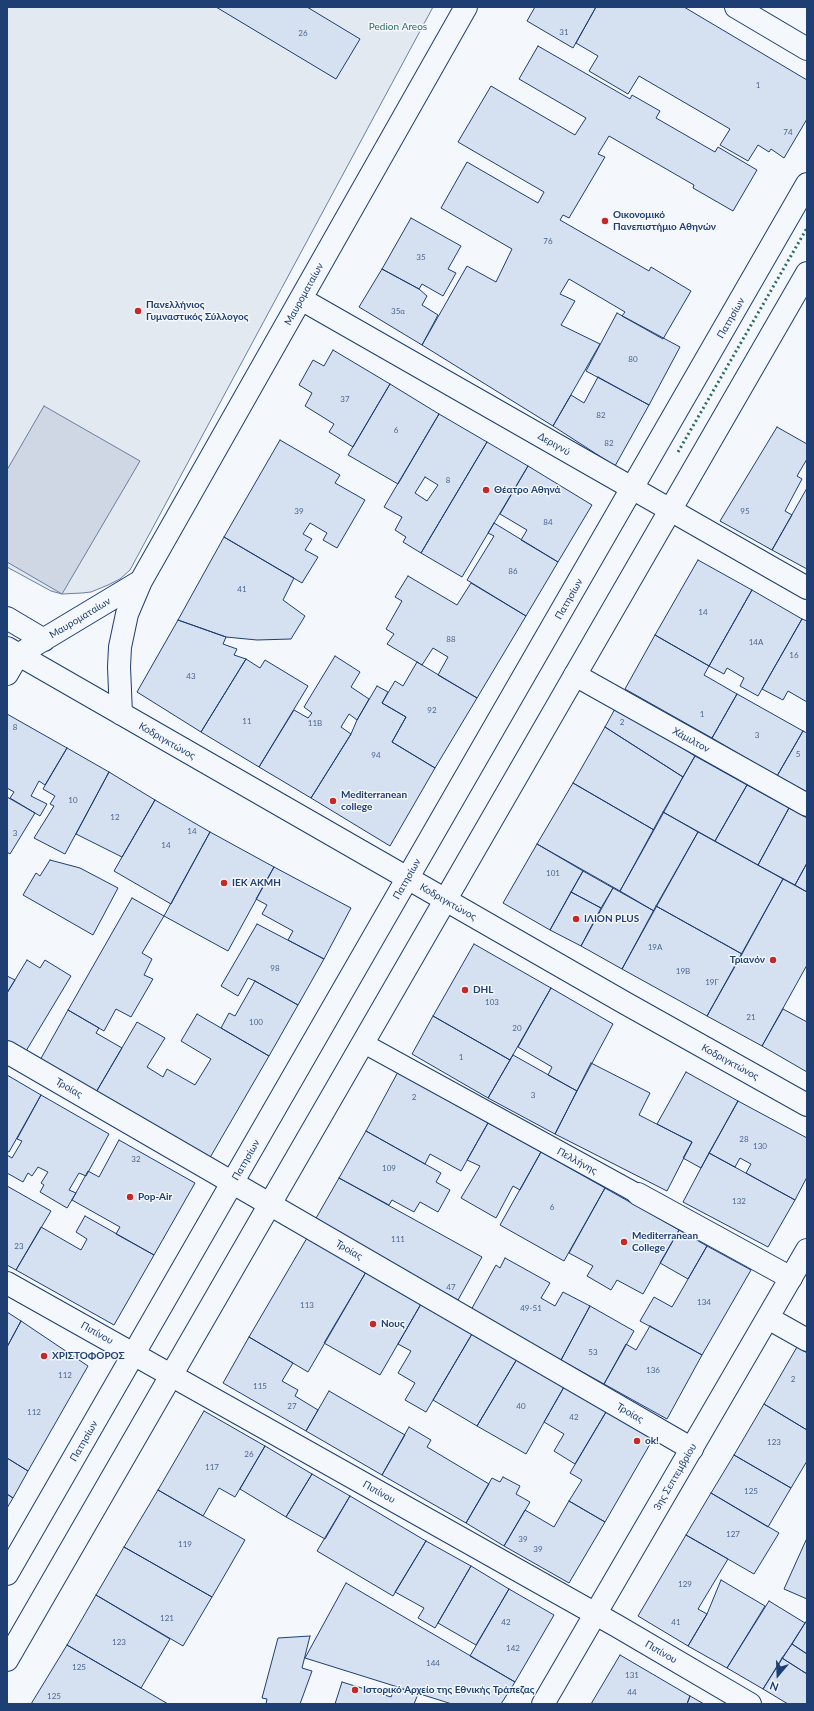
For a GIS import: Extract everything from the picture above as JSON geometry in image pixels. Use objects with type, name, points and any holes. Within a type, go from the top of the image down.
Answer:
[{"type":"main road","name":"Μαυροματαίων","points":[[121,714],[119,667],[120,647],[127,614],[141,582],[466,7]]},
{"type":"main road","points":[[736,7],[807,49]]},
{"type":"main road","name":"Πατησίων","points":[[7,1574],[807,184]]},
{"type":"main road","points":[[7,1660],[807,273]]},
{"type":"main road","name":"Δεριγνύ","points":[[301,299],[807,588]]},
{"type":"main road","name":"Μαυροματαίων","points":[[13,652],[44,640],[141,582]]},
{"type":"main road","points":[[7,618],[44,640]]},
{"type":"main road","points":[[7,674],[13,652]]},
{"type":"main road","name":"Κοδριγκτώνος","points":[[13,652],[407,879],[807,1106]]},
{"type":"main road","name":"Χάμιλτον","points":[[575,675],[807,805]]},
{"type":"main road","name":"Τροίας","points":[[7,1052],[692,1449]]},
{"type":"main road","name":"Πελλήνης","points":[[638,1194],[791,1278]]},
{"type":"main road","name":"3ης Σεπτεμβρίου","points":[[543,1704],[807,1250]]},
{"type":"main road","name":"Πιπίνου","points":[[7,1283],[595,1614],[750,1704]]},
{"type":"main road","points":[[768,1318],[807,1340]]},
{"type":"street","name":"Πελλήνης","points":[[363,1044],[638,1194]]},
{"type":"green space","name":"Πανελλήνιος Γυμναστικός Σύλλογος","points":[[7,7],[433,7],[130,570],[120,579],[91,592],[62,594],[51,591],[7,567]]},
{"type":"shaded area","points":[[44,406],[140,461],[62,594],[7,562],[7,470]]},
{"type":"building","points":[[216,7],[307,7],[360,39],[336,79]]},
{"type":"building","points":[[535,7],[596,7],[573,48],[527,21]]},
{"type":"building","points":[[596,7],[684,7],[807,80],[807,119],[784,158],[771,149],[769,152],[758,145],[748,161],[720,145],[730,129],[639,76],[628,94],[589,71],[598,56],[576,43]]},
{"type":"building","name":"Οικονομικό Πανεπιστήμιο Αθηνών","points":[[538,46],[630,99],[632,95],[660,111],[656,118],[715,152],[718,147],[757,170],[733,211],[693,188],[694,185],[609,136],[598,154],[605,157],[569,218],[563,215],[560,220],[649,271],[651,267],[691,291],[663,339],[622,316],[625,312],[569,279],[560,294],[575,301],[561,325],[600,344],[553,426],[422,345],[467,266],[496,282],[512,249],[441,208],[467,162],[538,203],[544,192],[458,142],[491,86],[575,135],[586,118],[519,79]]},
{"type":"building","points":[[411,218],[461,246],[448,269],[456,273],[443,296],[422,284],[419,289],[382,269]]},
{"type":"building","points":[[382,269],[419,289],[427,296],[422,305],[438,315],[422,345],[359,307]]},
{"type":"building","points":[[617,313],[680,347],[649,405],[586,371]]},
{"type":"building","points":[[333,350],[390,384],[353,447],[329,432],[334,424],[305,406],[312,393],[299,385],[313,360],[324,366]]},
{"type":"building","points":[[598,377],[649,405],[615,466],[553,426],[571,395],[584,403]]},
{"type":"building","points":[[390,384],[439,414],[398,484],[348,455]]},
{"type":"building","points":[[439,414],[487,442],[421,553],[403,542],[406,537],[395,530],[402,517],[384,507]],"holes":[[[425,477],[438,485],[427,501],[415,493]]]},
{"type":"building","points":[[777,427],[807,444],[807,459],[797,476],[802,479],[785,511],[792,515],[772,550],[720,521]]},
{"type":"building","points":[[280,440],[340,475],[335,483],[365,500],[337,548],[323,540],[327,533],[310,523],[303,534],[312,539],[305,550],[318,557],[302,583],[224,537]]},
{"type":"building","name":"Θέατρο Αθηνά","points":[[487,442],[528,466],[462,577],[421,553]]},
{"type":"building","points":[[528,466],[592,505],[558,562],[521,540],[527,530],[500,514]]},
{"type":"building","points":[[807,488],[807,569],[772,550]]},
{"type":"building","points":[[494,523],[558,562],[526,616],[467,580],[494,536],[488,533]]},
{"type":"building","points":[[224,537],[294,578],[283,600],[305,616],[291,639],[257,640],[226,637],[178,620]]},
{"type":"building","points":[[698,560],[752,590],[709,666],[655,635]]},
{"type":"building","points":[[408,576],[457,605],[471,583],[526,616],[477,698],[438,675],[448,657],[433,648],[422,665],[387,644],[394,634],[386,629],[402,601],[395,597]]},
{"type":"building","points":[[752,590],[802,619],[758,696],[740,686],[744,678],[727,668],[724,674],[709,666]]},
{"type":"building","points":[[802,619],[807,621],[807,702],[788,691],[783,700],[762,689]]},
{"type":"building","points":[[178,620],[226,637],[223,644],[237,649],[234,655],[246,659],[201,732],[137,692]]},
{"type":"building","points":[[655,635],[709,666],[704,675],[737,694],[712,738],[625,689]]},
{"type":"building","points":[[335,656],[360,672],[351,687],[369,699],[357,720],[349,714],[341,727],[351,734],[311,798],[259,767],[294,710],[308,718],[312,713],[304,707]]},
{"type":"building","points":[[246,659],[260,668],[265,660],[308,686],[259,767],[201,732]]},
{"type":"building","points":[[417,662],[477,698],[435,768],[392,742],[406,717],[382,703],[395,681],[403,686]]},
{"type":"building","points":[[377,686],[388,692],[382,703],[406,717],[392,742],[435,768],[390,846],[311,798],[351,734],[357,720]]},
{"type":"building","points":[[737,694],[803,731],[777,776],[712,738]]},
{"type":"building","points":[[616,707],[695,756],[683,777],[605,727]]},
{"type":"building","points":[[7,714],[67,748],[45,785],[39,781],[31,796],[47,804],[40,816],[10,798],[14,792],[7,788]]},
{"type":"building","points":[[605,727],[683,777],[654,830],[573,783]]},
{"type":"building","points":[[803,731],[807,733],[807,792],[777,776]]},
{"type":"building","points":[[67,748],[109,772],[65,854],[34,838],[54,806],[50,804],[55,796],[43,789]]},
{"type":"building","points":[[695,756],[747,785],[715,841],[663,812]]},
{"type":"building","points":[[109,772],[155,800],[122,857],[76,834]]},
{"type":"building","points":[[573,783],[654,830],[620,891],[537,844]]},
{"type":"building","points":[[747,785],[789,808],[758,865],[715,841]]},
{"type":"building","points":[[7,797],[35,813],[10,854],[7,852]]},
{"type":"building","points":[[155,800],[210,832],[171,904],[114,871]]},
{"type":"building","points":[[789,808],[807,818],[807,863],[795,885],[758,865]]},
{"type":"building","points":[[663,812],[698,832],[654,911],[620,891]]},
{"type":"building","name":"ΙΕΚ ΑΚΜΗ","points":[[210,832],[274,867],[228,951],[164,916]]},
{"type":"building","points":[[698,832],[783,879],[742,954],[656,906]]},
{"type":"building","points":[[537,844],[583,871],[550,930],[503,903]]},
{"type":"building","points":[[50,860],[80,868],[118,888],[93,935],[23,895],[36,873],[40,876]]},
{"type":"building","points":[[807,863],[807,892],[795,885]]},
{"type":"building","points":[[274,867],[351,908],[324,959],[288,940],[293,931],[262,914],[267,905],[256,899]]},
{"type":"building","points":[[583,871],[613,888],[601,908],[571,892]]},
{"type":"building","name":"Τριανόν","points":[[783,879],[807,892],[807,965],[762,1046],[707,1016]]},
{"type":"building","points":[[613,888],[654,911],[622,969],[581,946]]},
{"type":"building","name":"ΙΛΙΟΝ PLUS","points":[[571,892],[601,908],[581,946],[550,930]]},
{"type":"building","points":[[132,898],[164,916],[142,953],[152,959],[144,975],[153,979],[131,1017],[116,1009],[104,1031],[68,1010]]},
{"type":"building","points":[[656,906],[742,954],[707,1016],[622,969]]},
{"type":"building","points":[[257,924],[324,959],[298,1005],[248,978],[238,996],[221,986]]},
{"type":"building","points":[[474,944],[551,988],[510,1060],[433,1016]]},
{"type":"building","points":[[27,960],[40,968],[45,960],[71,976],[26,1051],[7,1040],[7,993]]},
{"type":"building","points":[[7,976],[15,980],[7,993]]},
{"type":"building","points":[[255,981],[298,1005],[269,1056],[221,1028],[229,1013],[235,1016]]},
{"type":"building","points":[[551,988],[613,1024],[577,1091],[548,1075],[552,1067],[518,1047]]},
{"type":"building","points":[[783,1009],[807,1022],[807,1072],[762,1046]]},
{"type":"building","points":[[68,1010],[99,1028],[96,1033],[122,1048],[95,1094],[39,1062]]},
{"type":"building","points":[[197,1014],[269,1056],[208,1161],[95,1094],[137,1022],[165,1038],[147,1067],[163,1077],[167,1069],[195,1085],[211,1059],[181,1041]]},
{"type":"building","points":[[433,1016],[510,1060],[488,1098],[412,1054]]},
{"type":"building","points":[[513,1055],[577,1091],[555,1134],[488,1098]]},
{"type":"building","points":[[591,1063],[650,1093],[639,1115],[692,1142],[667,1191],[555,1134]]},
{"type":"building","points":[[398,1072],[488,1123],[461,1171],[430,1154],[425,1164],[366,1131]]},
{"type":"building","points":[[686,1072],[738,1101],[701,1168],[683,1158],[692,1142],[657,1124]]},
{"type":"building","points":[[7,1075],[41,1095],[9,1152],[7,1151]]},
{"type":"building","points":[[41,1095],[109,1134],[86,1176],[79,1173],[69,1190],[76,1193],[67,1208],[40,1192],[44,1185],[41,1183],[48,1172],[38,1167],[32,1176],[28,1173],[23,1182],[7,1173],[7,1155],[12,1158],[22,1141],[17,1139]]},
{"type":"building","points":[[738,1101],[807,1138],[807,1177],[795,1200],[746,1173],[751,1164],[740,1158],[735,1167],[709,1153]]},
{"type":"building","points":[[488,1123],[541,1152],[520,1190],[513,1186],[496,1218],[461,1198],[480,1166],[467,1160]]},
{"type":"building","points":[[366,1131],[441,1173],[436,1182],[450,1190],[438,1212],[420,1202],[414,1212],[392,1200],[389,1205],[339,1178]]},
{"type":"building","name":"Pop-Air","points":[[119,1140],[195,1183],[154,1255],[116,1234],[120,1227],[72,1200],[88,1171],[99,1177]]},
{"type":"building","points":[[541,1152],[605,1188],[564,1261],[500,1225]]},
{"type":"building","points":[[709,1153],[795,1200],[768,1247],[683,1202]]},
{"type":"building","points":[[339,1178],[482,1257],[458,1300],[315,1220]]},
{"type":"building","points":[[7,1186],[51,1211],[16,1270],[7,1265]]},
{"type":"building","name":"Mediterranean College","points":[[605,1188],[679,1230],[643,1294],[617,1280],[611,1290],[587,1276],[593,1266],[569,1253]]},
{"type":"building","points":[[85,1216],[154,1255],[114,1325],[16,1270],[41,1227],[81,1250],[87,1239],[76,1232]]},
{"type":"building","points":[[679,1230],[707,1246],[688,1279],[660,1263]]},
{"type":"building","points":[[307,1238],[366,1272],[308,1372],[249,1337]]},
{"type":"building","points":[[707,1246],[751,1270],[702,1355],[640,1321],[654,1297],[672,1307]]},
{"type":"building","points":[[505,1258],[550,1283],[541,1298],[555,1306],[563,1292],[590,1306],[561,1360],[471,1310],[496,1265],[500,1268]]},
{"type":"building","name":"Νους","points":[[366,1272],[421,1304],[380,1375],[324,1343]]},
{"type":"building","points":[[421,1304],[472,1334],[426,1412],[405,1400],[415,1383],[398,1373],[411,1351],[398,1344]]},
{"type":"building","points":[[590,1306],[634,1331],[604,1384],[561,1360]]},
{"type":"building","points":[[7,1312],[21,1321],[7,1347]]},
{"type":"building","points":[[21,1321],[88,1366],[28,1471],[7,1458],[7,1347]]},
{"type":"building","points":[[650,1326],[702,1355],[667,1419],[604,1384],[626,1344],[636,1350]]},
{"type":"building","points":[[472,1334],[517,1359],[477,1426],[433,1400]]},
{"type":"building","points":[[249,1337],[293,1363],[282,1381],[298,1390],[295,1396],[318,1410],[306,1431],[223,1383]]},
{"type":"building","points":[[797,1347],[807,1353],[807,1430],[764,1404]]},
{"type":"building","points":[[517,1359],[564,1387],[526,1454],[477,1426]]},
{"type":"building","points":[[564,1387],[606,1412],[575,1464],[554,1451],[564,1434],[544,1422]]},
{"type":"building","points":[[329,1391],[405,1435],[382,1475],[306,1431]]},
{"type":"building","points":[[764,1404],[807,1430],[807,1461],[791,1488],[734,1455]]},
{"type":"building","points":[[204,1411],[265,1446],[235,1497],[219,1488],[203,1516],[158,1490]]},
{"type":"building","points":[[606,1412],[653,1439],[605,1522],[569,1501],[582,1480],[570,1473]]},
{"type":"building","points":[[409,1427],[431,1440],[427,1447],[489,1484],[466,1523],[382,1475]]},
{"type":"building","points":[[265,1446],[312,1474],[286,1517],[240,1489]]},
{"type":"building","points":[[734,1455],[791,1488],[768,1527],[711,1493]]},
{"type":"building","points":[[7,1458],[28,1471],[13,1498],[7,1494]]},
{"type":"building","points":[[312,1474],[350,1496],[325,1539],[286,1517]]},
{"type":"building","points":[[503,1477],[520,1486],[516,1494],[530,1502],[504,1546],[466,1523],[492,1478],[500,1482]]},
{"type":"building","points":[[158,1490],[245,1540],[212,1597],[124,1547]]},
{"type":"building","points":[[711,1493],[779,1533],[754,1574],[686,1535]]},
{"type":"building","points":[[7,1494],[13,1498],[7,1508]]},
{"type":"building","points":[[350,1496],[426,1541],[393,1596],[317,1551]]},
{"type":"building","points":[[569,1501],[605,1522],[569,1583],[504,1546],[525,1510],[554,1527]]},
{"type":"building","points":[[686,1535],[728,1559],[698,1609],[707,1614],[688,1646],[638,1616]]},
{"type":"building","points":[[807,1538],[807,1599],[784,1589]]},
{"type":"building","points":[[426,1541],[471,1566],[435,1628],[418,1618],[424,1608],[395,1592]]},
{"type":"building","points":[[124,1547],[212,1597],[183,1646],[96,1595]]},
{"type":"building","points":[[471,1566],[509,1589],[476,1645],[438,1623]]},
{"type":"building","points":[[721,1580],[765,1606],[727,1668],[688,1646],[707,1614]]},
{"type":"building","points":[[346,1583],[515,1682],[501,1704],[452,1704],[305,1658]]},
{"type":"building","points":[[509,1589],[554,1615],[515,1682],[470,1656]]},
{"type":"building","points":[[96,1595],[170,1639],[141,1688],[67,1645]]},
{"type":"building","points":[[769,1601],[805,1623],[763,1689],[727,1668]]},
{"type":"building","points":[[807,1620],[807,1654],[792,1644]]},
{"type":"building","points":[[310,1636],[302,1668],[312,1671],[300,1704],[266,1704],[267,1699],[262,1698],[278,1638]]},
{"type":"building","points":[[792,1644],[807,1654],[807,1674],[782,1658]]},
{"type":"building","points":[[67,1645],[141,1688],[168,1704],[31,1704]]},
{"type":"building","points":[[620,1655],[690,1696],[687,1704],[591,1704]]},
{"type":"building","points":[[782,1658],[807,1674],[807,1704],[788,1704],[763,1689]]},
{"type":"building","name":"Ιστορικό Αρχείο της Εθνικής Τράπεζας","points":[[342,1682],[391,1697],[395,1687],[418,1694],[414,1704],[335,1704]]},
{"type":"building","points":[[690,1696],[704,1704],[687,1704]]},
{"type":"hedge","points":[[678,452],[807,228]]},
{"type":"place","name":"Οικονομικό Πανεπιστήμιο Αθηνών","points":[[605,221]]},
{"type":"place","name":"Πανελλήνιος Γυμναστικός Σύλλογος","points":[[138,311]]},
{"type":"place","name":"Θέατρο Αθηνά","points":[[486,490]]},
{"type":"place","name":"Mediterranean college","points":[[333,801]]},
{"type":"place","name":"ΙΕΚ ΑΚΜΗ","points":[[224,883]]},
{"type":"place","name":"ΙΛΙΟΝ PLUS","points":[[576,919]]},
{"type":"place","name":"Τριανόν","points":[[773,960]]},
{"type":"place","name":"DHL","points":[[465,990]]},
{"type":"place","name":"Pop-Air","points":[[130,1197]]},
{"type":"place","name":"Mediterranean College","points":[[624,1242]]},
{"type":"place","name":"Νους","points":[[373,1324]]},
{"type":"place","name":"ΧΡΙΣΤΟΦΟΡΟΣ","points":[[44,1356]]},
{"type":"place","name":"ok!","points":[[637,1441]]},
{"type":"place","name":"Ιστορικό Αρχείο της Εθνικής Τράπεζας","points":[[355,1690]]},
{"type":"park label","name":"Pedion Areos","points":[[398,27]]}]
